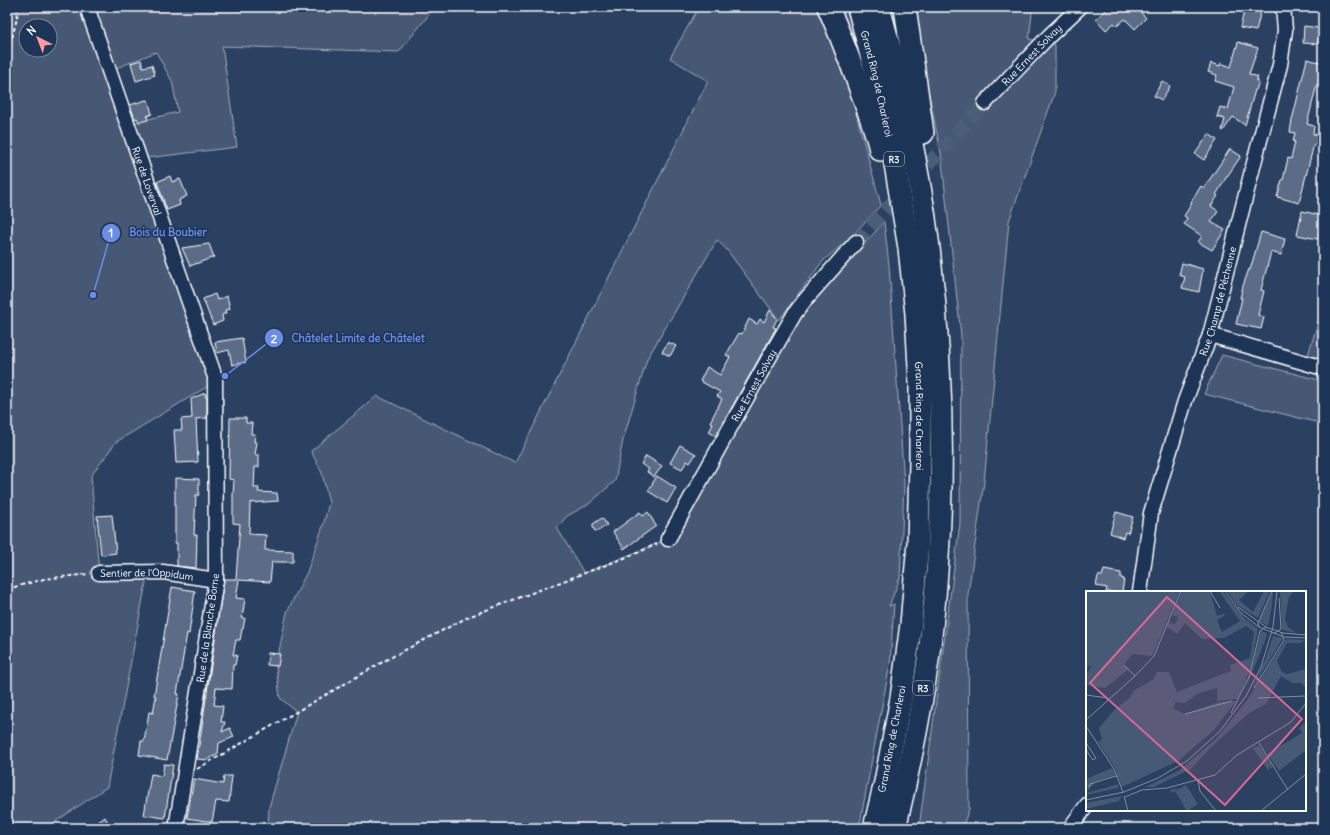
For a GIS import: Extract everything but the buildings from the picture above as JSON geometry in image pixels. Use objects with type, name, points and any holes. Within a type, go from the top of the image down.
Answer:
[{"type":"highway","points":[[828,7],[843,42],[877,139],[894,215],[902,277],[916,314]]},
{"type":"highway","name":"Grand Ring de Charleroi","points":[[858,7],[876,74],[893,152],[909,248],[916,314],[920,384],[918,551],[911,624],[901,698],[885,782],[874,828]]},
{"type":"highway","name":"Grand Ring de Charleroi","points":[[880,7],[897,72],[912,141],[928,238],[936,312],[941,383],[942,466],[939,546],[932,628],[921,704],[905,787],[895,828]]},
{"type":"highway","points":[[905,7],[934,214],[928,238]]},
{"type":"street","name":"Rue de Loverval","points":[[87,7],[215,377]]},
{"type":"street","name":"Rue Ernest Solvay","points":[[985,103],[1049,36],[1080,7]]},
{"type":"street","name":"Rue Champ de Péchenne","points":[[1140,591],[1151,513],[1185,401],[1210,335],[1280,65],[1285,30],[1283,7]]},
{"type":"street","name":"Rue Ernest Solvay","points":[[668,539],[795,314],[805,300],[856,242]]},
{"type":"street","points":[[1210,335],[1323,368]]},
{"type":"street","name":"Rue de la Blanche Borne","points":[[175,827],[185,775],[216,580],[215,377]]},
{"type":"street","name":"Sentier de l'Oppidum","points":[[99,573],[162,572],[216,580]]},
{"type":"street","points":[[1070,828],[1086,806]]},
{"type":"path","points":[[7,58],[17,18],[18,7]]},
{"type":"path","points":[[185,775],[386,660],[468,617],[635,554],[668,539]]},
{"type":"path","name":"Sentier de l'Oppidum","points":[[7,589],[44,579],[99,573]]},
{"type":"shaded area","points":[[7,7],[79,7],[150,204],[210,385],[116,442],[91,476],[99,573],[148,572],[107,787],[46,828],[7,828]]},
{"type":"shaded area","points":[[93,7],[435,7],[399,52],[222,46],[237,147],[147,158],[132,123],[178,112],[172,81],[156,52],[114,69]]},
{"type":"shaded area","points":[[699,7],[817,7],[840,55],[881,205],[851,237],[822,262],[779,320],[727,250],[717,240],[647,359],[623,440],[615,481],[589,504],[567,516],[557,528],[584,573],[668,539],[795,313],[813,301],[884,222],[889,265],[904,484],[900,578],[889,606],[894,604],[890,664],[859,828],[268,828],[269,807],[297,712],[280,698],[276,666],[287,612],[307,572],[323,526],[329,503],[322,473],[311,451],[377,396],[515,463],[708,81],[670,58]]},
{"type":"shaded area","points":[[835,7],[846,7],[868,83]]},
{"type":"shaded area","points":[[912,7],[1030,7],[1032,14],[1029,39],[1055,45],[1055,92],[1009,221],[984,482],[968,594],[969,809],[962,828],[919,828],[960,523],[961,336],[941,153]]},
{"type":"shaded area","points":[[1323,306],[1323,359],[1308,355]]},
{"type":"shaded area","points":[[1222,355],[1323,381],[1323,424],[1204,394]]},
{"type":"tunnel","points":[[856,242],[985,103]]},
{"type":"place","name":"Bois du Boubier","points":[[93,295]]},
{"type":"place","name":"Châtelet Limite de Châtelet","points":[[225,376]]}]
